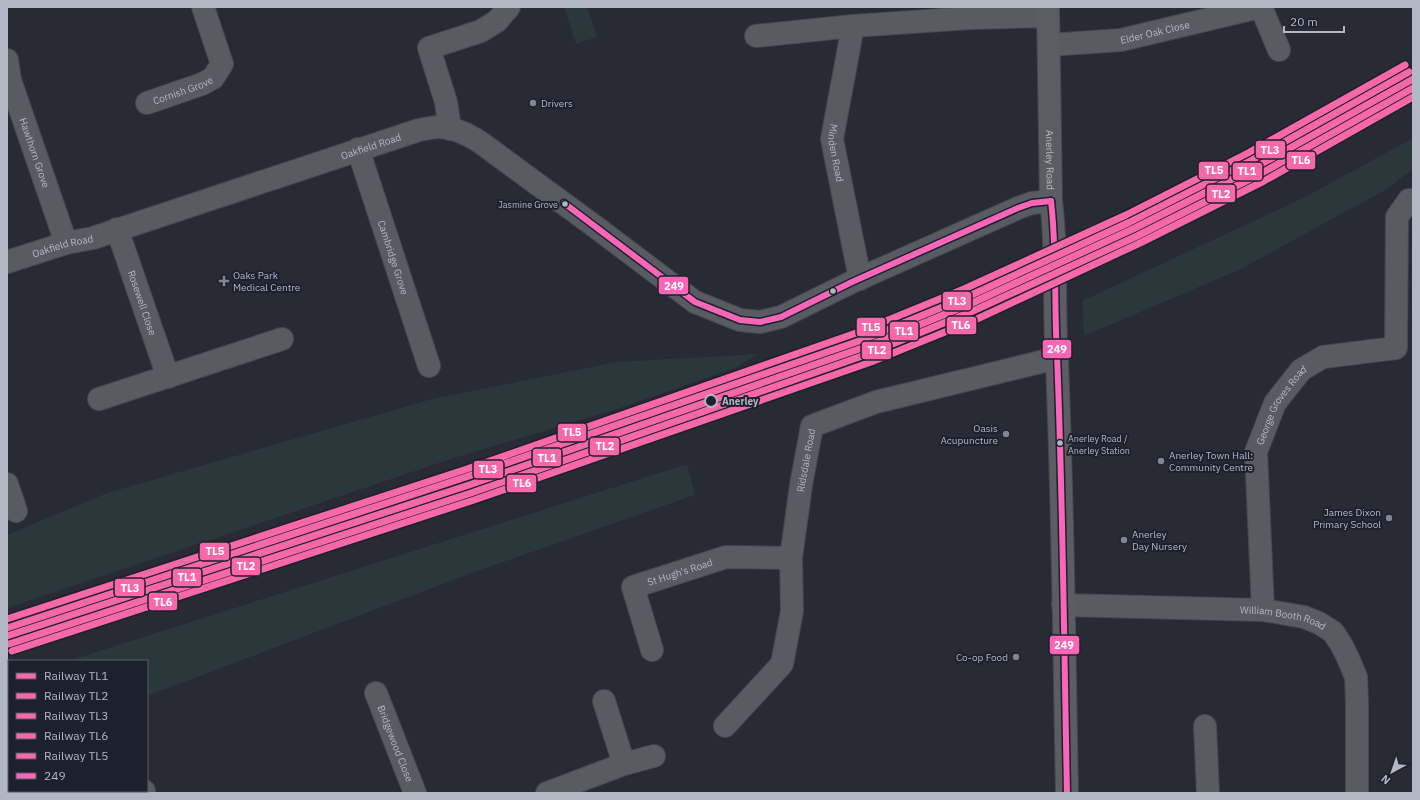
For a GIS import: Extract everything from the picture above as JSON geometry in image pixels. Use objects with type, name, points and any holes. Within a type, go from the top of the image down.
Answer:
[{"type":"main road","name":"Anerley Road","points":[[1048,12],[1051,201],[1054,225],[1060,491],[1064,537],[1067,793]]},
{"type":"street","name":"Cornish Grove","points":[[147,103],[202,84],[213,78],[222,64],[203,7]]},
{"type":"street","points":[[450,129],[446,102],[429,48],[481,31],[497,21],[510,7]]},
{"type":"street","name":"Elder Oak Close","points":[[1049,45],[1121,40],[1260,7],[1279,50]]},
{"type":"street","points":[[756,36],[853,26],[1048,12]]},
{"type":"street","name":"Minden Road","points":[[853,26],[832,139],[860,279]]},
{"type":"street","name":"Hawthorn Grove","points":[[7,60],[10,80],[66,243]]},
{"type":"street","name":"Oakfield Road","points":[[7,262],[66,243],[93,238],[358,149],[419,130],[438,127],[472,136],[694,302],[740,320],[760,322],[781,317],[860,279],[1018,208],[1032,203],[1051,201]]},
{"type":"street","name":"Cambridge Grove","points":[[358,149],[429,366]]},
{"type":"street","name":"George Groves Road","points":[[1263,610],[1256,452],[1275,403],[1301,370],[1323,357],[1405,349],[1397,217],[1411,200]]},
{"type":"street","name":"Rosewell Close","points":[[117,229],[168,377]]},
{"type":"street","points":[[99,399],[282,339]]},
{"type":"street","name":"Ridsdale Road","points":[[724,726],[782,664],[792,611],[791,558],[801,485],[812,426],[876,402],[1056,347]]},
{"type":"street","points":[[7,484],[16,511]]},
{"type":"street","name":"St Hugh's Road","points":[[652,650],[634,587],[726,556],[791,558]]},
{"type":"street","name":"William Booth Road","points":[[1064,606],[1263,610],[1319,622],[1332,632],[1341,644],[1356,677],[1357,793]]},
{"type":"street","name":"Bridgewood Close","points":[[376,693],[414,793]]},
{"type":"street","points":[[604,702],[624,764]]},
{"type":"street","points":[[1205,726],[1208,793]]},
{"type":"street","points":[[546,793],[624,764],[654,756]]},
{"type":"shaded area","points":[[564,7],[587,7],[597,37],[576,44]]},
{"type":"shaded area","points":[[1413,138],[1413,169],[1387,189],[1241,269],[1084,336],[1082,301],[1305,197]]},
{"type":"shaded area","points":[[759,354],[732,369],[617,409],[451,459],[7,608],[7,535],[107,493],[432,399],[616,362]]},
{"type":"shaded area","points":[[687,464],[695,495],[477,571],[148,696],[148,660],[71,660]]},
{"type":"shaded area","points":[[8,680],[8,730],[7,730]]},
{"type":"rail line","name":"TL5","points":[[7,619],[464,470],[859,332],[964,289],[1126,215],[1248,153],[1405,65]]},
{"type":"rail line","name":"TL3","points":[[7,628],[466,477],[862,340],[967,297],[1130,222],[1252,160],[1409,72]]},
{"type":"rail line","name":"TL1","points":[[7,636],[469,485],[865,347],[970,304],[1133,229],[1256,167],[1413,79]]},
{"type":"rail line","name":"TL2","points":[[9,644],[471,493],[868,354],[973,311],[1137,236],[1260,174],[1413,88]]},
{"type":"rail line","name":"TL6","points":[[12,651],[474,500],[871,362],[977,319],[1140,243],[1264,181],[1413,97]]},
{"type":"transit line","name":"249","points":[[1051,201],[1054,239],[1061,464],[1067,793]]},
{"type":"transit line","name":"249","points":[[564,203],[695,302],[740,320],[760,322],[781,317],[852,282],[1018,208],[1032,203],[1051,201]]},
{"type":"place","name":"Drivers","points":[[533,103]]},
{"type":"place","name":"Jasmine Grove","points":[[565,204]]},
{"type":"place","name":"Oaks Park Medical Centre","points":[[224,281]]},
{"type":"place","name":"Anerley","points":[[711,401]]},
{"type":"place","name":"Oasis Acupuncture","points":[[1006,434]]},
{"type":"place","name":"Anerley Road / Anerley Station","points":[[1060,443]]},
{"type":"place","name":"Anerley Town Hall: Community Centre","points":[[1161,461]]},
{"type":"place","name":"James Dixon Primary School","points":[[1389,518]]},
{"type":"place","name":"Anerley Day Nursery","points":[[1124,540]]},
{"type":"place","name":"Co-op Food","points":[[1016,657]]}]
